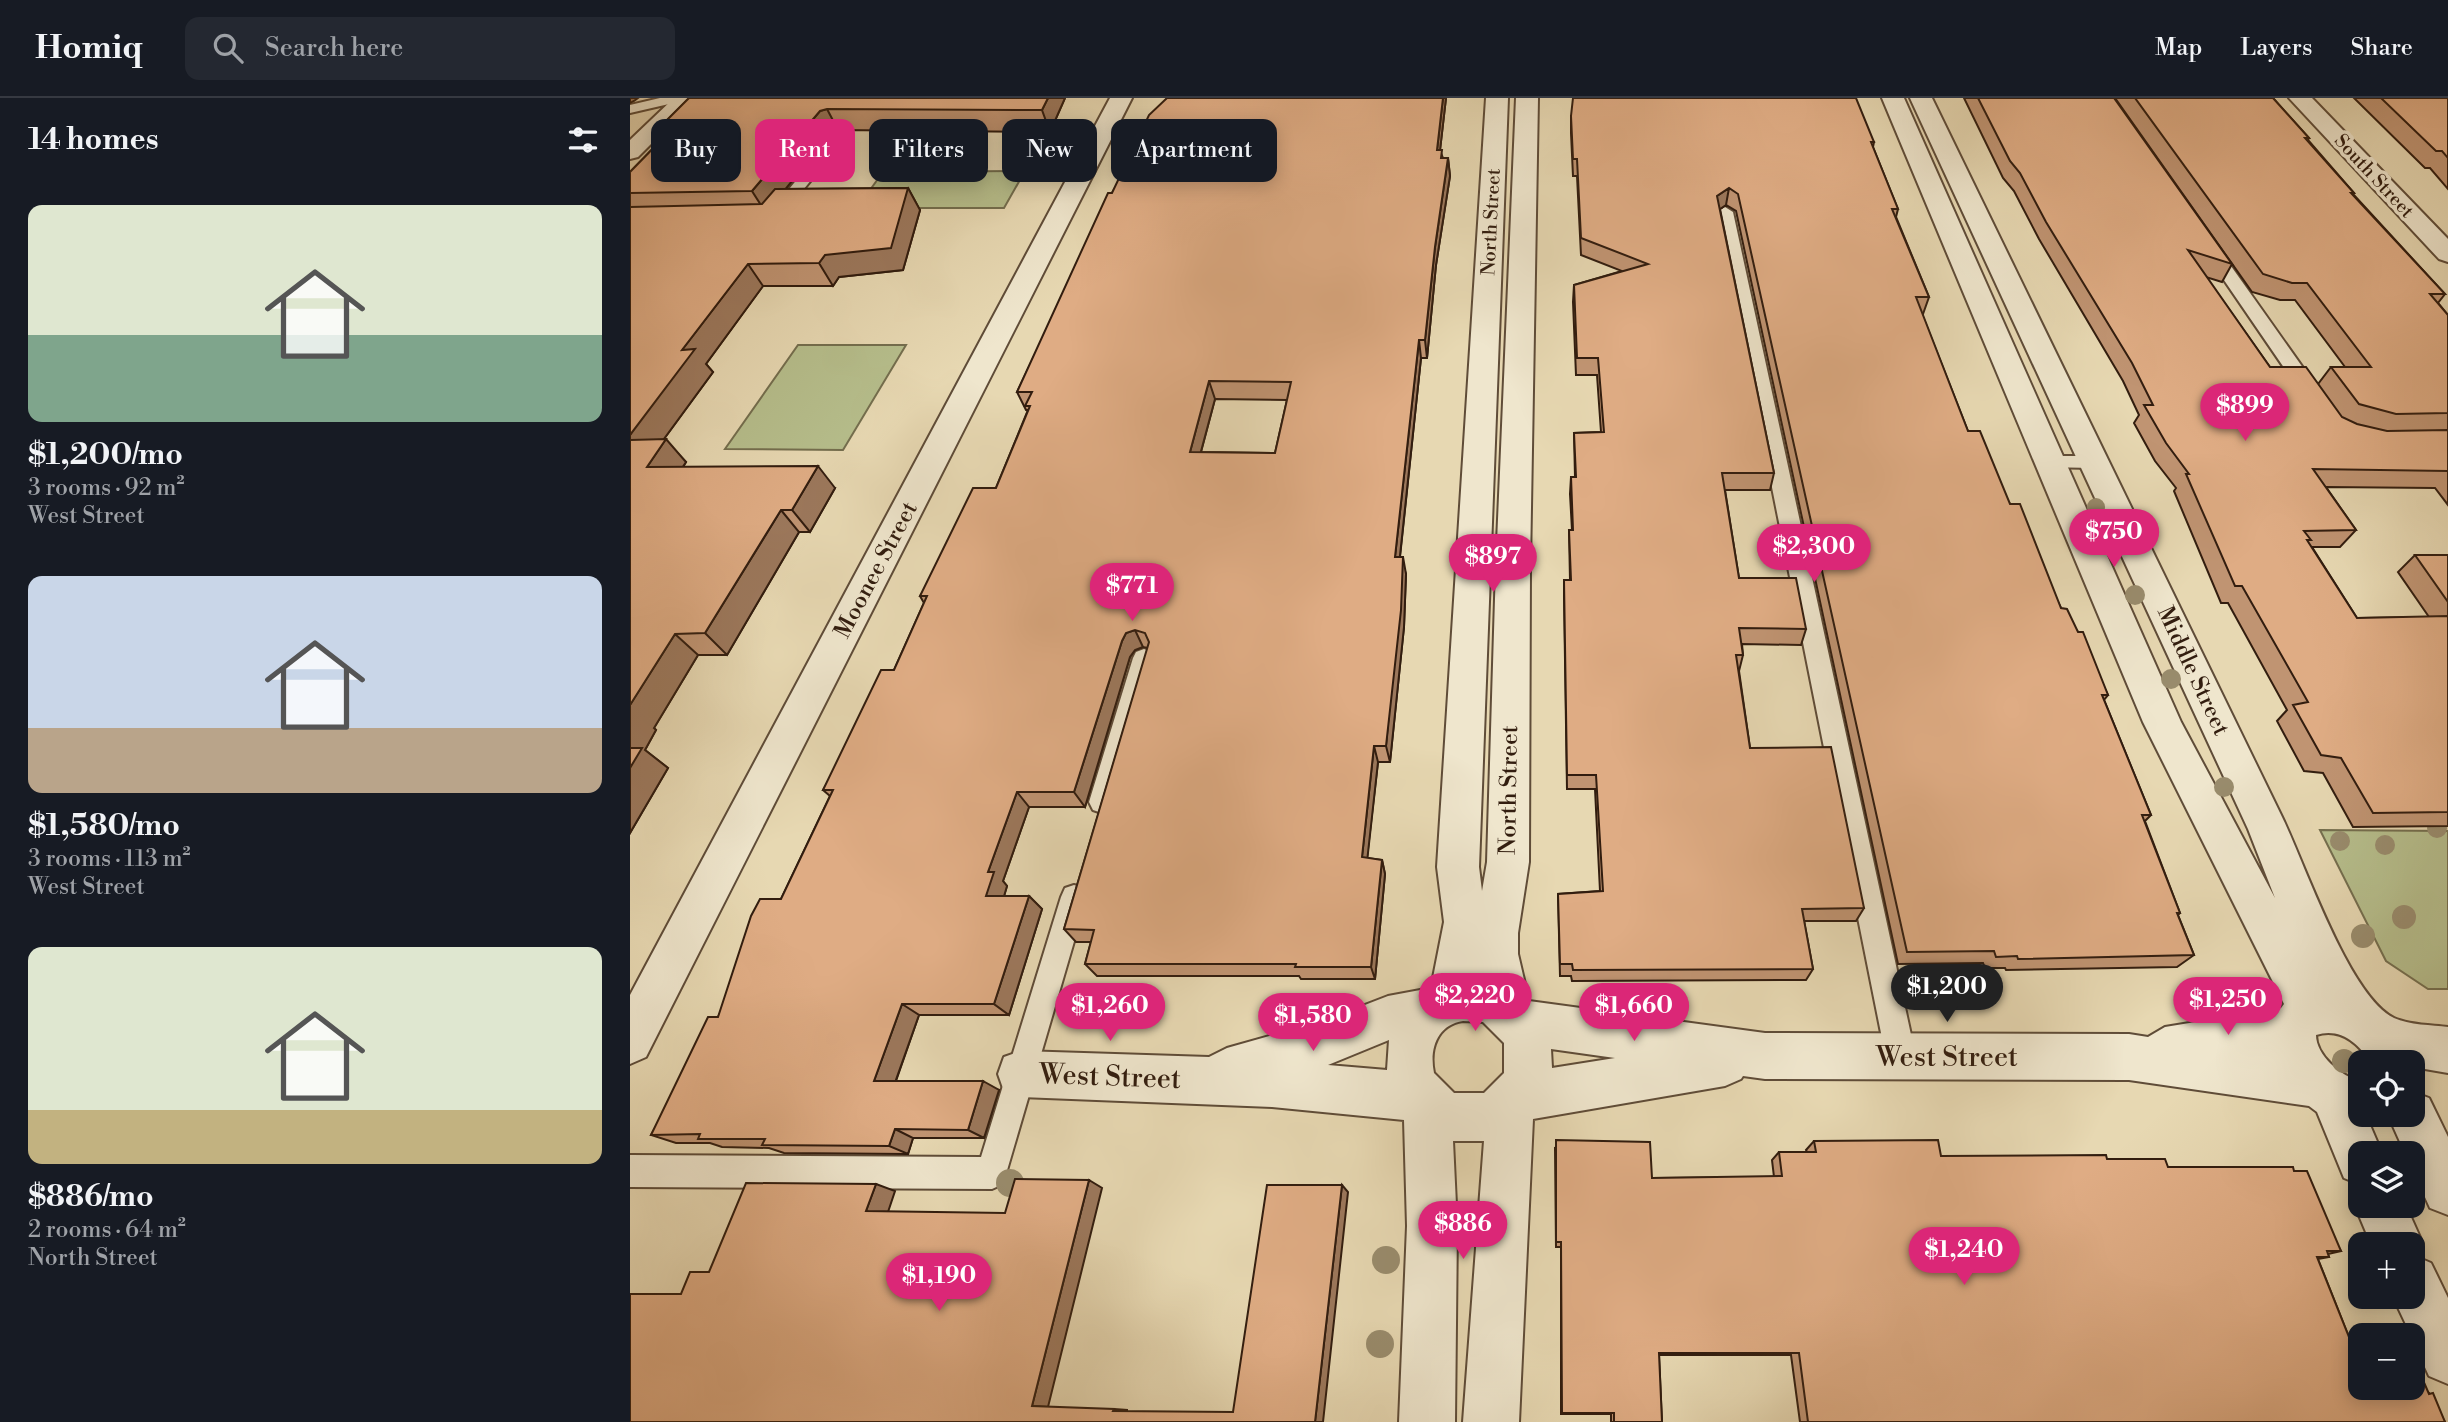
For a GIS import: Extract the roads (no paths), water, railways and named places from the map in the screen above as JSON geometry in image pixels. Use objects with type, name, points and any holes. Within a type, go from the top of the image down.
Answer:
[{"type":"street","points":[[630,152],[686,98]]},
{"type":"street","name":"Moonee Street","points":[[630,1041],[1121,98]]},
{"type":"street","name":"Middle Street","points":[[1893,98],[2162,722],[2201,802],[2258,905],[2302,1020],[2293,1041],[2297,1056],[2337,1095]]},
{"type":"street","name":"Middle Street","points":[[1921,98],[2268,830],[2312,938],[2379,1039]]},
{"type":"street","name":"South Street","points":[[2301,98],[2448,254]]},
{"type":"street","name":"North Street","points":[[1512,106],[1517,413],[1508,862],[1496,933],[1496,954],[1514,1017]]},
{"type":"street","name":"North Street","points":[[1441,1007],[1461,955],[1465,922],[1458,867],[1472,567],[1482,414],[1512,106]]},
{"type":"street","points":[[1482,414],[1517,413]]},
{"type":"street","points":[[1472,567],[1513,566]]},
{"type":"street","points":[[1466,998],[1481,999],[1514,1017],[1527,1040],[1530,1059],[1525,1079],[1512,1100],[1494,1113],[1476,1119],[1441,1114],[1424,1100],[1412,1081],[1408,1062],[1411,1044],[1419,1027],[1441,1007],[1466,998]]},
{"type":"street","name":"West Street","points":[[1198,1079],[1326,1043],[1388,1018],[1441,1007]]},
{"type":"street","name":"West Street","points":[[2129,1057],[2339,1010],[2379,1039]]},
{"type":"street","name":"West Street","points":[[1514,1017],[1765,1056],[2129,1057],[2337,1095]]},
{"type":"street","points":[[2379,1039],[2448,1050]]},
{"type":"street","name":"West Street","points":[[1512,1100],[1765,1056]]},
{"type":"street","points":[[2425,1073],[2448,1068]]},
{"type":"street","name":"West Street","points":[[1021,1074],[1198,1079],[1356,1090],[1424,1100]]},
{"type":"street","points":[[2337,1095],[2354,1141]]},
{"type":"street","points":[[1424,1100],[1432,1226],[1431,1359],[1427,1422]]},
{"type":"street","points":[[1491,1422],[1512,1100]]},
{"type":"street","points":[[2418,1127],[2448,1191]]},
{"type":"street","points":[[2425,1305],[2446,1347]]},
{"type":"lane","points":[[630,109],[677,98]]},
{"type":"lane","points":[[1893,98],[1921,98]]},
{"type":"lane","points":[[758,221],[771,221],[803,182]]},
{"type":"lane","points":[[1725,212],[1901,1058]]},
{"type":"lane","points":[[2201,235],[2320,405]]},
{"type":"lane","points":[[2050,462],[2094,462]]},
{"type":"lane","points":[[1094,827],[1144,658]]},
{"type":"lane","points":[[630,1171],[992,1173],[1083,865]]}]
